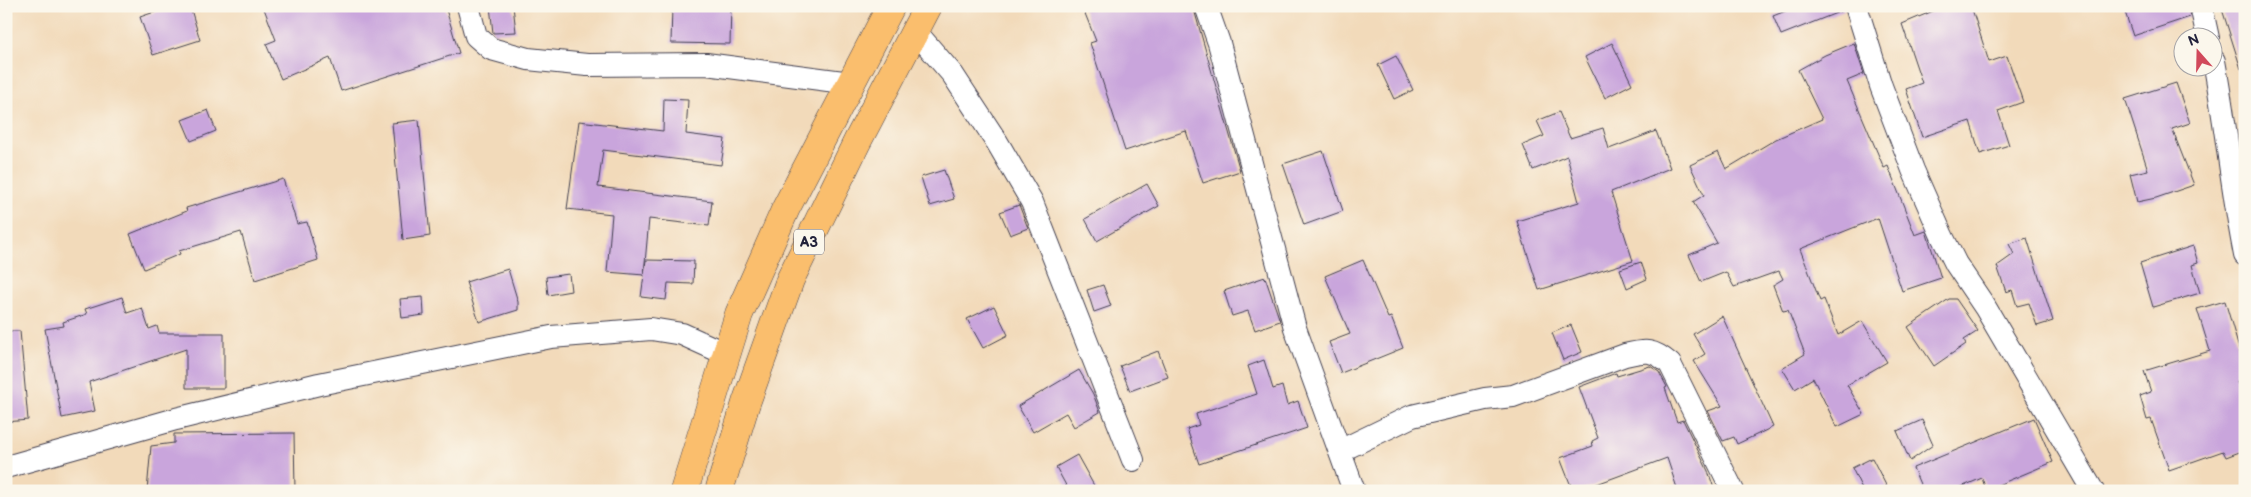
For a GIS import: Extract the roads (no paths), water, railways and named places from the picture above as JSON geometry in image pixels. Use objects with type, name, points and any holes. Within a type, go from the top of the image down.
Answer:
[{"type":"highway","name":"A3","points":[[684,491],[739,314],[786,208],[892,6]]},
{"type":"highway","name":"A3","points":[[719,491],[746,403],[790,280],[928,6]]},
{"type":"street","points":[[468,6],[476,36],[491,49],[528,59],[587,65],[706,64],[851,83]]},
{"type":"street","points":[[1206,6],[1219,43],[1295,328],[1354,491]]},
{"type":"street","points":[[1856,6],[1881,86],[1913,170],[1942,236],[1956,264],[1985,307],[2092,491]]},
{"type":"street","points":[[2200,6],[2206,28]]},
{"type":"street","points":[[915,31],[953,75],[997,142],[1032,202],[1133,460]]},
{"type":"street","points":[[2217,78],[2235,204],[2245,255]]},
{"type":"street","points":[[6,468],[176,419],[319,384],[551,337],[651,329],[682,334],[726,354]]},
{"type":"street","points":[[1340,451],[1412,416],[1485,399],[1513,396],[1625,356],[1640,352],[1652,352],[1658,353],[1670,364],[1733,491]]}]
